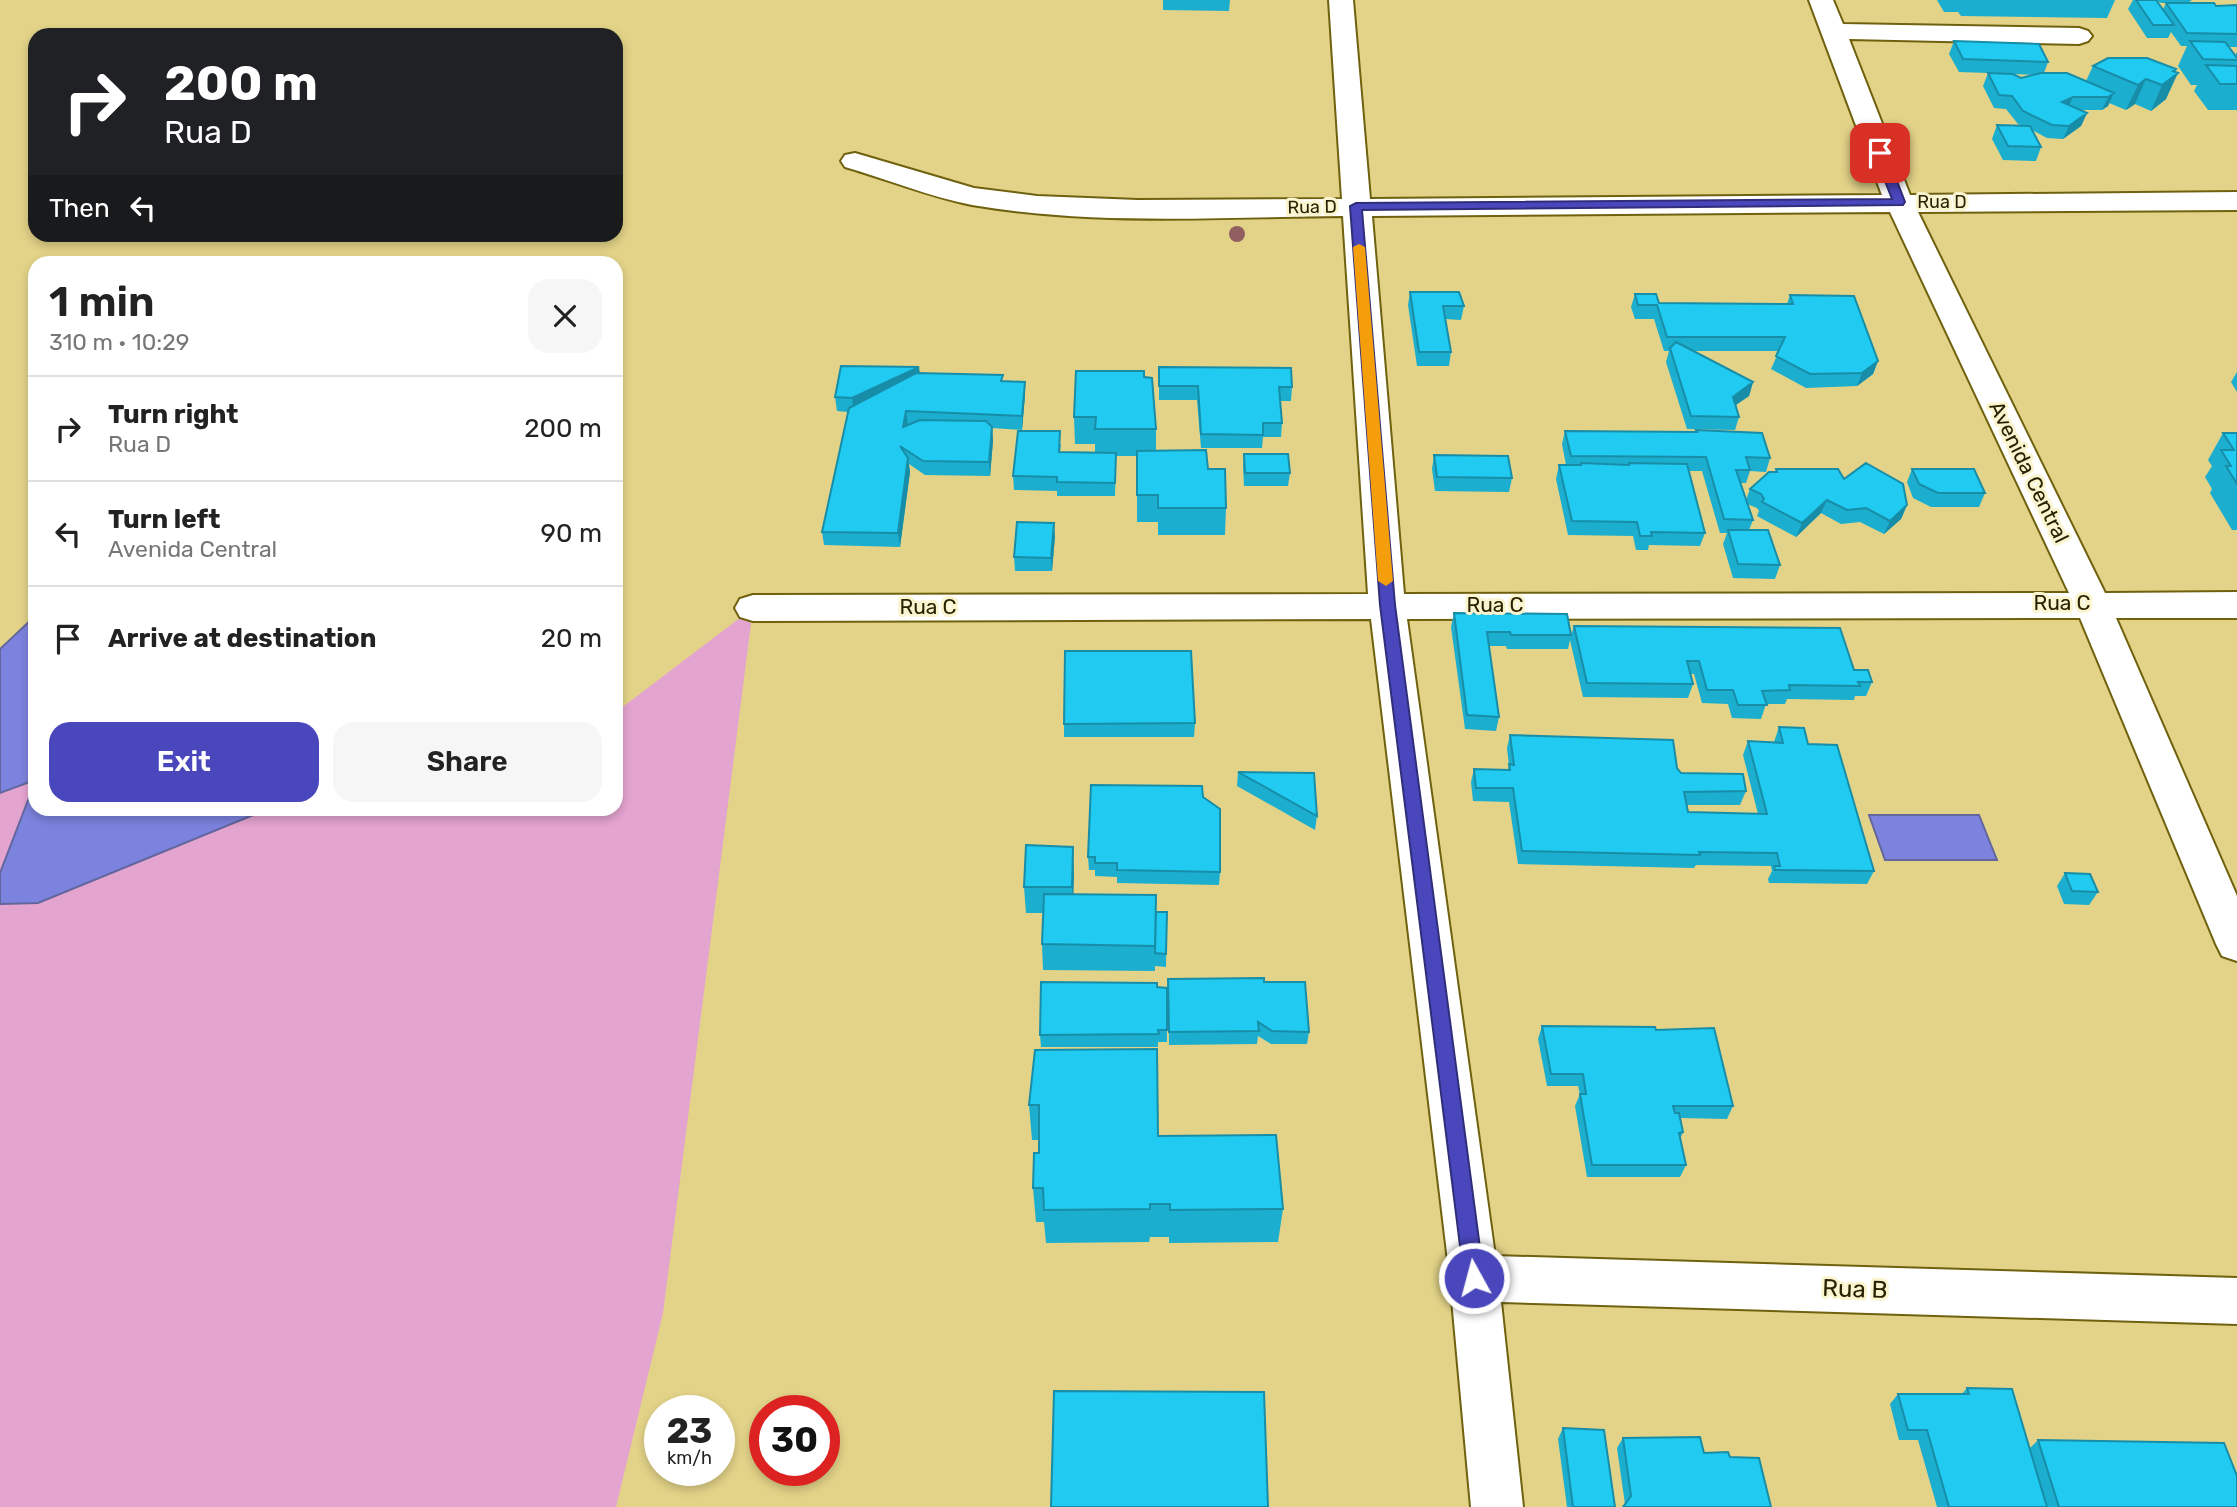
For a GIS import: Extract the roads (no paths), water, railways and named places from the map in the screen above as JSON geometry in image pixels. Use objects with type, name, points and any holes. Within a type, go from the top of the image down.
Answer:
[{"type":"street","points":[[1341,0],[1387,605],[1474,1278],[1497,1507]]},
{"type":"street","name":"Avenida Central","points":[[1821,0],[1899,202],[2092,603],[2237,944]]},
{"type":"street","points":[[1833,31],[2079,36]]},
{"type":"street","name":"Rua D","points":[[855,161],[971,196],[1037,205],[1138,209],[2237,201]]},
{"type":"street","name":"Rua C","points":[[754,608],[2092,603],[2237,605]]},
{"type":"street","name":"Rua B","points":[[1474,1278],[2237,1301]]},
{"type":"water","points":[[28,623],[28,783],[0,793],[0,649]]},
{"type":"water","points":[[28,800],[28,816],[251,816],[38,903],[0,904],[0,873]]},
{"type":"water","points":[[1869,815],[1979,815],[1997,860],[1885,860]]}]
